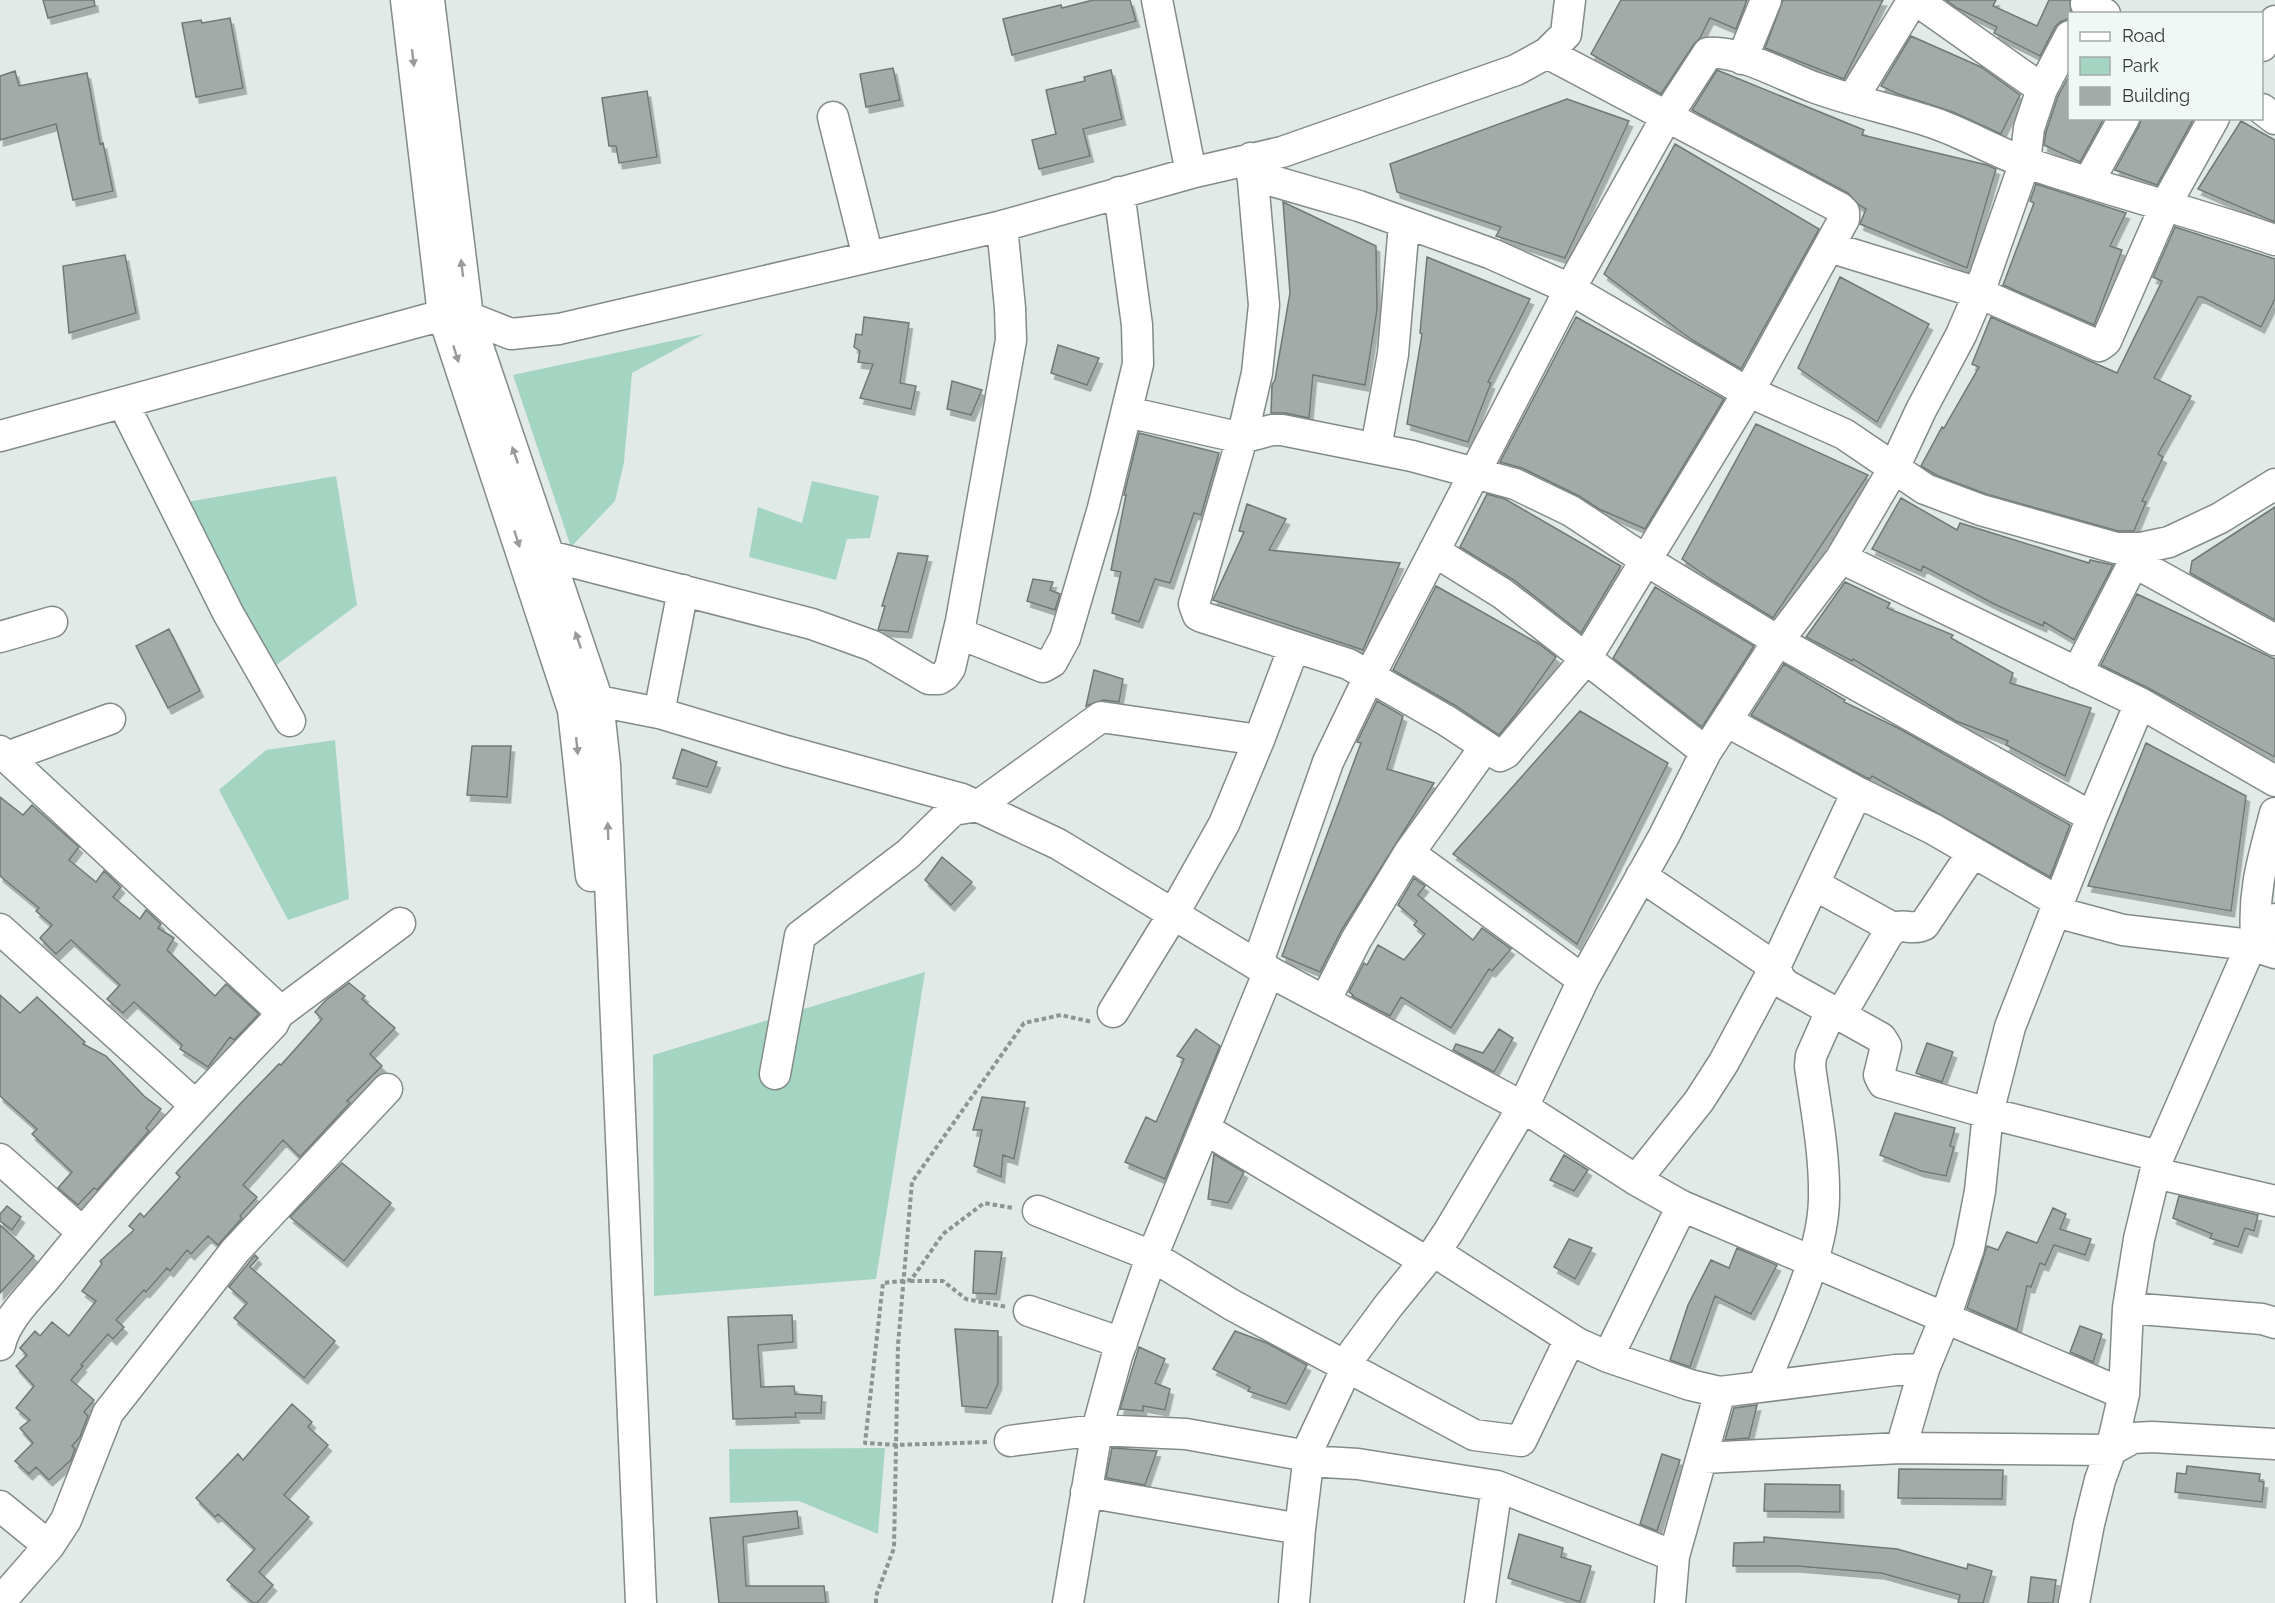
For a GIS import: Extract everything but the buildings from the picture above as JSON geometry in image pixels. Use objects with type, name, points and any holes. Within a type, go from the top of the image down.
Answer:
[{"type":"street","points":[[406,0],[456,316],[586,706],[623,1603]]},
{"type":"street","points":[[429,0],[456,316],[549,556],[605,777],[641,1603]]},
{"type":"street","points":[[1157,0],[1191,172]]},
{"type":"street","points":[[0,436],[456,316],[511,334],[559,329],[1002,226],[1191,172],[1252,166],[1282,152],[1516,70],[1547,53],[1566,34],[1570,0]]},
{"type":"street","points":[[1742,59],[1766,0]]},
{"type":"street","points":[[1853,99],[1914,0],[2042,89]]},
{"type":"street","points":[[2263,44],[2275,21]]},
{"type":"street","points":[[1300,1602],[1300,1529],[1307,1458],[1354,1352],[1382,1314],[1430,1257],[1522,1107],[1583,980],[1706,752],[1778,641],[1841,558],[1894,468],[1921,410],[1961,335],[1979,293],[2025,162],[2029,128],[2042,89],[2068,40]]},
{"type":"street","points":[[1068,1603],[1097,1430],[1122,1343],[1152,1256],[1204,1129],[1263,968],[1328,762],[1473,472],[1570,289],[1667,116],[1708,53],[1715,52],[1742,59],[1817,89],[1938,125],[2025,162],[2166,204],[2275,240]]},
{"type":"street","points":[[1252,166],[1264,305],[1257,373],[1242,438],[1194,604],[1195,610],[1202,618],[1348,664],[1447,721],[1500,756],[1506,753],[1586,660],[1749,391],[1844,219],[1844,212],[1840,208],[1547,53]]},
{"type":"street","points":[[2263,110],[2275,119]]},
{"type":"street","points":[[833,117],[868,257]]},
{"type":"street","points":[[2089,181],[2123,120]]},
{"type":"street","points":[[1829,248],[1979,293],[2099,346],[2106,341],[2166,204],[2213,120]]},
{"type":"street","points":[[1252,166],[1404,224],[1492,254],[1570,289],[1738,387],[1844,434],[1925,489],[1981,510],[2137,555],[2275,640]]},
{"type":"street","points":[[958,633],[1043,667],[1052,662],[1065,638],[1103,508],[1138,364],[1137,325],[1119,192]]},
{"type":"street","points":[[1376,448],[1393,354],[1404,224]]},
{"type":"street","points":[[549,556],[812,624],[873,645],[929,679],[939,679],[950,668],[958,633],[1011,340],[1002,226]]},
{"type":"street","points":[[123,403],[228,614],[290,721]]},
{"type":"street","points":[[1127,412],[1242,438],[1272,430],[1282,430],[1412,456],[1515,484],[1570,511],[1778,641],[2092,818]]},
{"type":"street","points":[[2077,673],[2137,555],[2220,518],[2275,484]]},
{"type":"street","points":[[1434,550],[1503,594],[1706,752]]},
{"type":"street","points":[[1841,558],[2140,703],[2275,781]]},
{"type":"street","points":[[659,713],[683,590]]},
{"type":"street","points":[[0,637],[52,622]]},
{"type":"street","points":[[1113,1012],[1174,913],[1224,824],[1259,740],[1294,646]]},
{"type":"street","points":[[1901,1449],[1924,1369],[1945,1318],[1969,1248],[1980,1191],[1988,1113],[2010,1027],[2140,703]]},
{"type":"street","points":[[586,706],[659,713],[786,751],[962,799],[978,806],[1058,844],[1263,968],[1522,1107],[1636,1180],[1682,1206],[2124,1394]]},
{"type":"street","points":[[775,1074],[800,936],[908,854],[953,810],[978,806],[1101,717],[1259,740]]},
{"type":"street","points":[[110,719],[3,754],[274,1005],[278,1014]]},
{"type":"street","points":[[1726,721],[1973,852],[2058,907],[2123,930],[2264,938]]},
{"type":"street","points":[[1325,1001],[1356,940],[1409,853],[1485,747]]},
{"type":"street","points":[[1636,1180],[1699,1101],[1724,1062],[1775,967],[1857,792]]},
{"type":"street","points":[[2074,1603],[2089,1524],[2100,1480],[2111,1450],[2124,1394],[2128,1308],[2139,1239],[2157,1164],[2264,938],[2254,907],[2256,886],[2275,813]]},
{"type":"street","points":[[1763,1386],[1820,1237],[1824,1200],[1823,1159],[1810,1066],[1811,1056],[1893,928],[1900,926],[1917,928],[1924,925],[1973,852]]},
{"type":"street","points":[[1409,853],[1583,980]]},
{"type":"street","points":[[1641,876],[1775,967],[1780,979],[1786,985],[1885,1042],[1879,1075],[1883,1083],[2275,1201]]},
{"type":"street","points":[[1815,885],[1893,928]]},
{"type":"street","points":[[1,1339],[10,1323],[82,1232],[195,1105],[273,1024],[278,1014],[400,923]]},
{"type":"street","points":[[0,929],[195,1105]]},
{"type":"street","points":[[0,1602],[49,1546],[66,1520],[108,1413],[235,1251],[387,1089]]},
{"type":"street","points":[[1204,1129],[1570,1339],[1608,1357],[1690,1385],[1720,1392],[1896,1370],[1924,1369]]},
{"type":"street","points":[[0,1159],[82,1232]]},
{"type":"street","points":[[1608,1357],[1682,1206]]},
{"type":"street","points":[[1038,1212],[1152,1256],[1232,1305],[1474,1435],[1521,1441],[1570,1339]]},
{"type":"street","points":[[2128,1308],[2262,1319],[2275,1323]]},
{"type":"street","points":[[1029,1311],[1122,1343]]},
{"type":"street","points":[[1670,1603],[1674,1556],[1720,1392]]},
{"type":"street","points":[[1010,1441],[1097,1430],[1186,1434],[1307,1458],[1497,1486],[1674,1556]]},
{"type":"street","points":[[1702,1458],[1901,1449],[2111,1450],[2133,1438],[2152,1437],[2275,1444]]},
{"type":"street","points":[[1480,1603],[1497,1486]]},
{"type":"street","points":[[1086,1492],[1300,1529]]},
{"type":"street","points":[[0,1506],[49,1546]]},
{"type":"path","points":[[876,1603],[876,1596],[894,1548],[898,1345],[912,1182],[1024,1023],[1061,1015],[1106,1025],[1113,1012]]},
{"type":"path","points":[[1010,1441],[896,1445],[865,1443],[883,1283],[911,1280],[943,1234],[984,1203],[1038,1212]]},
{"type":"path","points":[[903,1281],[943,1281],[966,1299],[1029,1311]]},
{"type":"green space","points":[[704,334],[632,373],[624,462],[615,501],[571,547],[513,375]]},
{"type":"green space","points":[[336,476],[357,605],[271,669],[181,503]]},
{"type":"green space","points":[[812,481],[879,496],[870,538],[847,539],[836,580],[749,557],[758,507],[802,523]]},
{"type":"green space","points":[[335,740],[349,899],[288,920],[219,790],[266,750]]},
{"type":"green space","points":[[925,972],[876,1279],[654,1296],[653,1055]]},
{"type":"green space","points":[[885,1448],[878,1534],[799,1501],[730,1503],[729,1449]]}]
